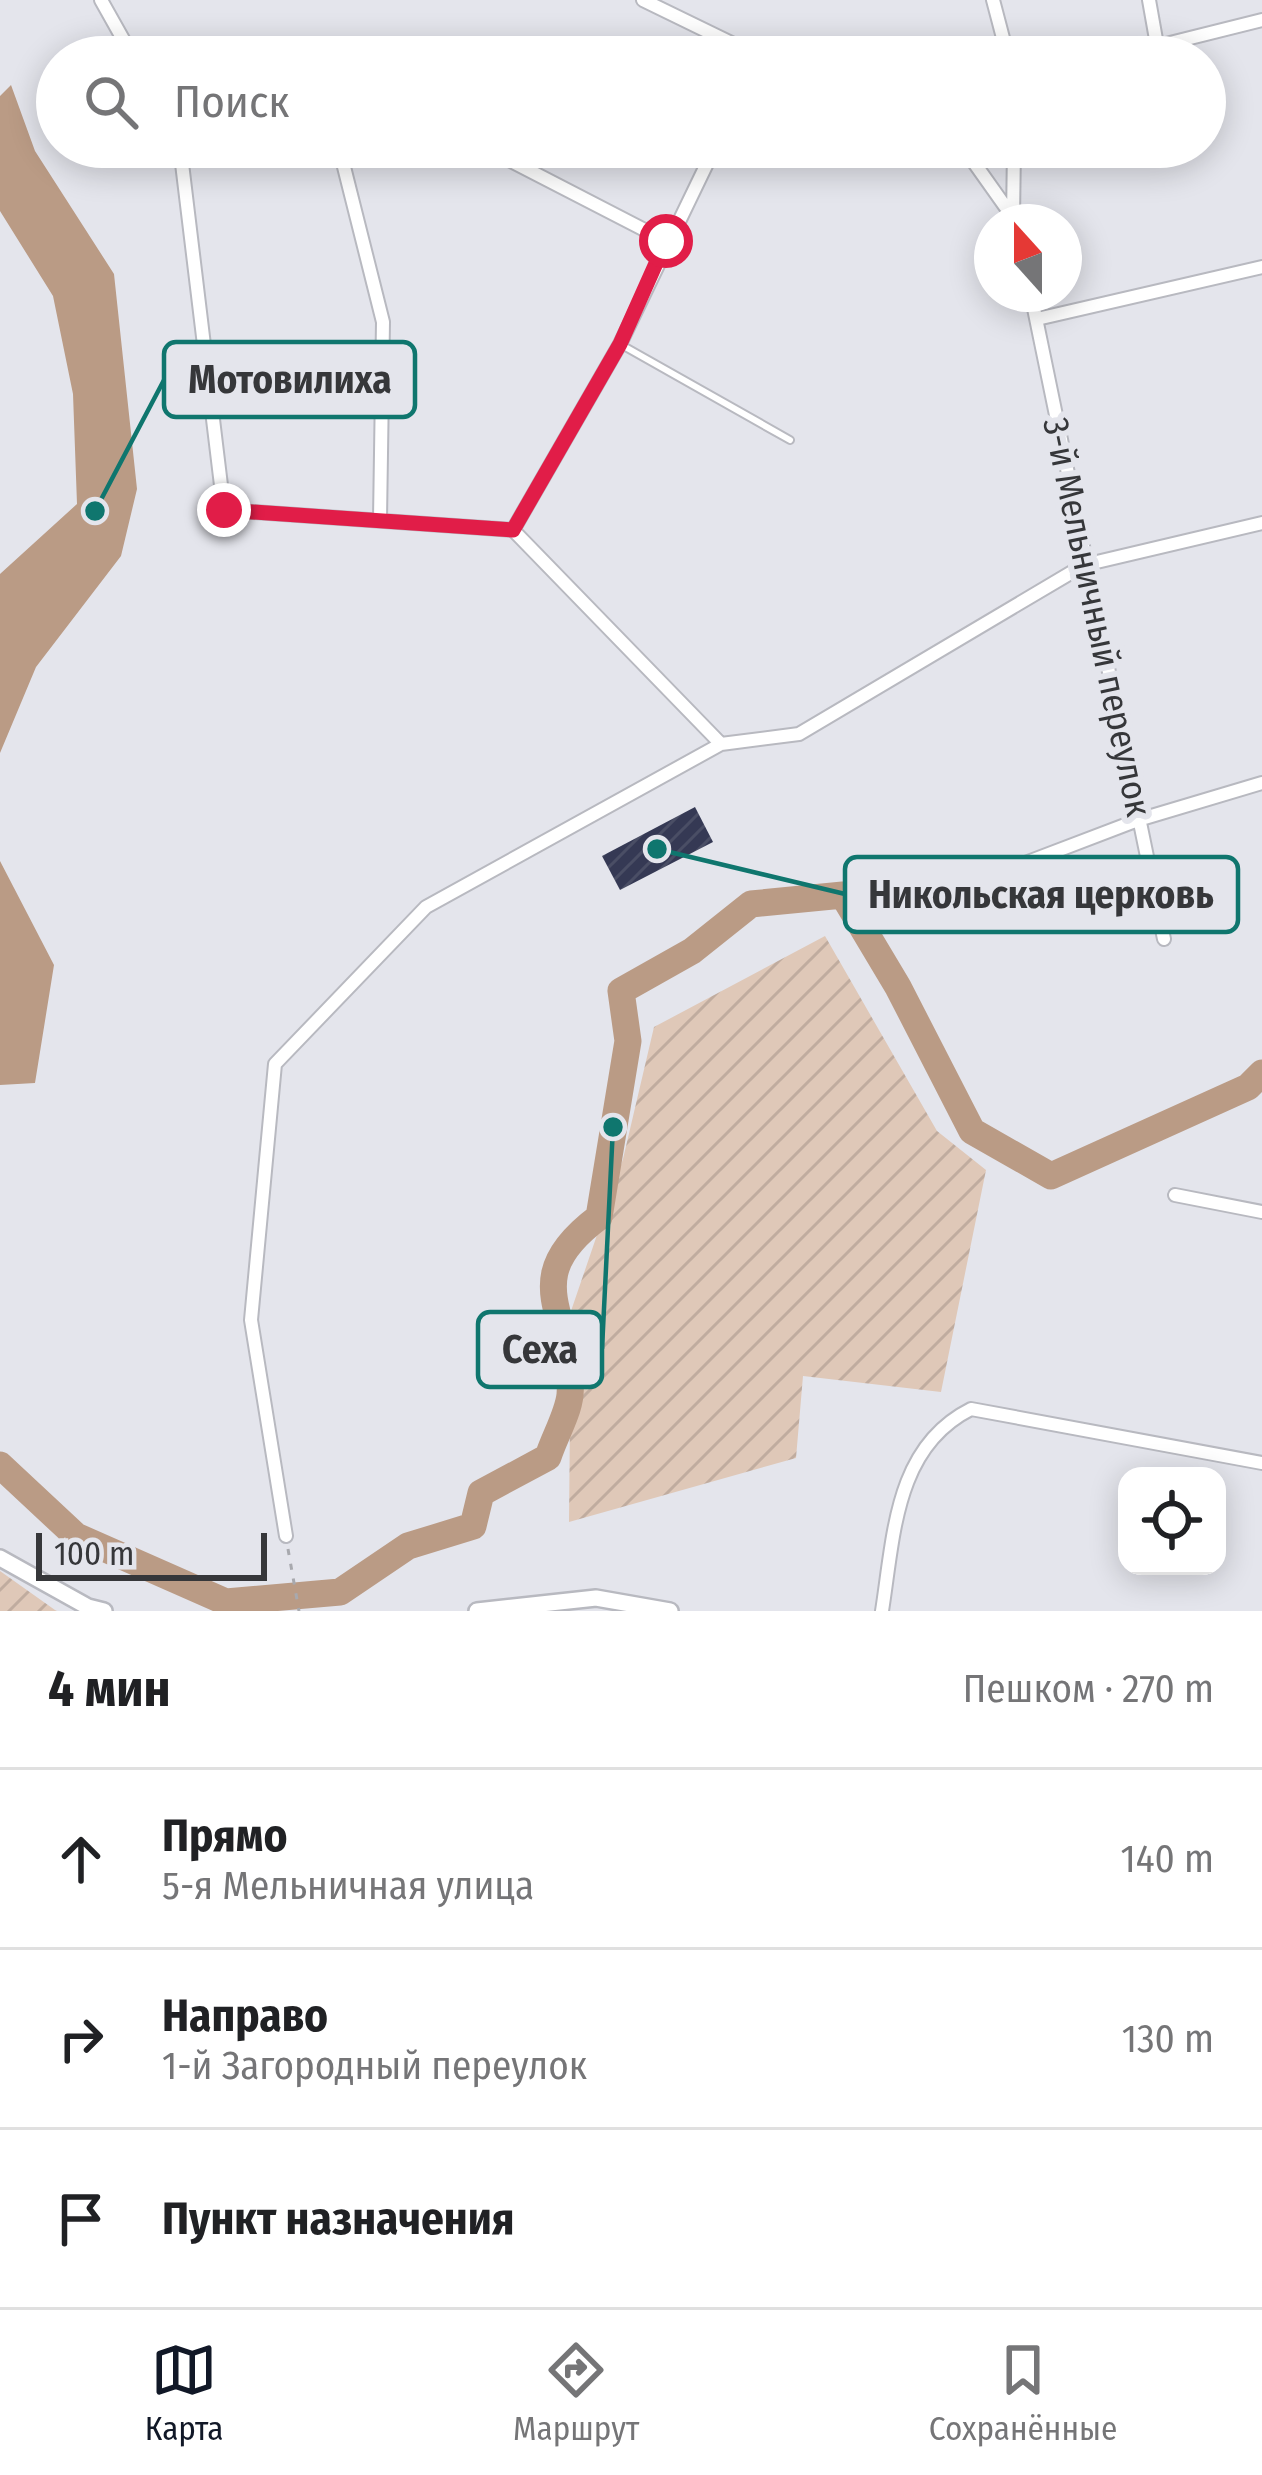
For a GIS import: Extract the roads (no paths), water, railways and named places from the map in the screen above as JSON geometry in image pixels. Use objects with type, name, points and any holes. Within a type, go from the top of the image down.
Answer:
[{"type":"street","points":[[100,0],[121,36]]},
{"type":"street","points":[[643,0],[717,36]]},
{"type":"street","points":[[993,0],[1002,36]]},
{"type":"street","points":[[1149,0],[1155,36]]},
{"type":"street","points":[[1195,36],[1262,20]]},
{"type":"street","points":[[183,168],[224,510],[513,530],[721,744]]},
{"type":"street","points":[[345,168],[383,322],[380,519]]},
{"type":"street","points":[[525,168],[666,241]]},
{"type":"street","points":[[513,530],[620,344],[704,168]]},
{"type":"street","points":[[978,168],[1003,204]]},
{"type":"street","points":[[1013,204],[1014,168]]},
{"type":"street","points":[[1037,319],[1262,266]]},
{"type":"street","name":"3-й Мельничный переулок","points":[[1035,312],[1164,939]]},
{"type":"street","points":[[286,1536],[251,1320],[275,1064],[426,907],[721,744],[799,734],[1084,565],[1262,524]]},
{"type":"street","points":[[915,905],[1138,820],[1262,783]]},
{"type":"street","points":[[1175,1195],[1262,1212]]},
{"type":"street","points":[[882,1611],[897,1514],[916,1456],[940,1425],[971,1409],[1262,1463]]},
{"type":"street","points":[[0,1558],[104,1611]]},
{"type":"street","points":[[477,1611],[596,1598],[670,1611]]},
{"type":"lane","points":[[620,344],[790,440]]},
{"type":"waterway","points":[[0,1465],[76,1536],[226,1602],[340,1592],[408,1546],[473,1526],[481,1493],[548,1457],[569,1402],[569,1367],[554,1280],[559,1261],[573,1240],[599,1217],[628,1041],[621,991],[692,951],[751,904],[843,895],[898,987],[972,1131],[1051,1176],[1248,1087],[1262,1073]]},
{"type":"place","name":"Мотовилиха","points":[[95,511]]},
{"type":"place","name":"Никольская церковь","points":[[657,849]]},
{"type":"place","name":"Сеха","points":[[613,1127]]}]
